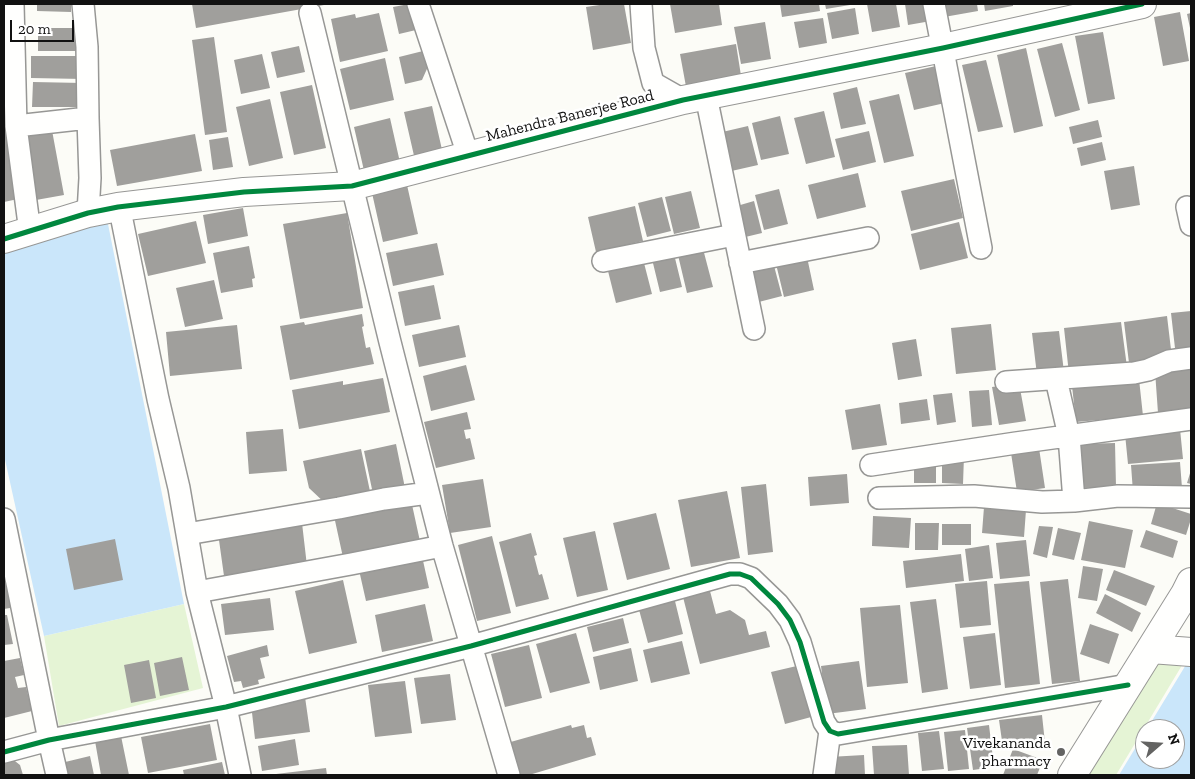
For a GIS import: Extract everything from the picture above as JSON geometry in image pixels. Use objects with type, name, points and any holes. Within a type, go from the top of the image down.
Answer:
[{"type":"street","points":[[13,4],[16,72],[9,102],[16,126],[30,232]]},
{"type":"street","points":[[83,4],[88,47],[90,178],[88,213]]},
{"type":"street","points":[[418,4],[468,155]]},
{"type":"street","points":[[641,4],[644,48],[654,83],[694,98],[734,235],[754,329]]},
{"type":"street","points":[[934,4],[981,248]]},
{"type":"street","name":"Mahendra Banerjee Road","points":[[4,239],[88,213],[118,207],[244,192],[352,186],[694,98],[943,48],[1142,4]]},
{"type":"street","points":[[310,13],[428,493],[509,775]]},
{"type":"street","points":[[16,126],[88,118]]},
{"type":"street","points":[[118,207],[158,399],[179,488],[197,592],[226,707],[240,775]]},
{"type":"street","points":[[604,261],[734,235]]},
{"type":"street","points":[[740,263],[868,238]]},
{"type":"street","points":[[1006,382],[1134,373],[1148,370],[1169,361],[1191,358]]},
{"type":"street","points":[[1056,379],[1069,436],[1074,501]]},
{"type":"street","points":[[871,465],[1191,419]]},
{"type":"street","points":[[187,534],[428,493]]},
{"type":"street","points":[[879,498],[974,496],[1042,502],[1074,501],[1118,496],[1191,497]]},
{"type":"street","points":[[4,519],[57,775]]},
{"type":"street","points":[[197,592],[442,546]]},
{"type":"street","points":[[4,752],[49,740],[226,707],[471,646],[730,574],[740,574],[751,578],[778,604],[790,620],[800,642],[824,722],[830,731],[838,734],[1128,685]]},
{"type":"street","points":[[1072,775],[1191,582]]},
{"type":"street","points":[[1151,649],[1191,652]]},
{"type":"street","points":[[824,775],[830,731]]},
{"type":"green space","points":[[184,604],[203,688],[59,726],[44,636]]},
{"type":"green space","points":[[1184,662],[1150,719],[1135,719],[1135,743],[1116,775],[1077,775],[1142,663]]},
{"type":"water","points":[[107,219],[184,604],[44,636],[4,455],[4,253]]},
{"type":"water","points":[[1187,663],[1191,663],[1191,775],[1119,775],[1135,749],[1135,769],[1185,769],[1185,719],[1153,719]]},
{"type":"building","points":[[37,4],[71,4],[71,12],[37,11]]},
{"type":"building","points":[[192,4],[324,4],[324,5],[196,28]]},
{"type":"building","points":[[409,4],[416,30],[399,34],[393,7]]},
{"type":"building","points":[[624,4],[631,43],[593,50],[586,7]]},
{"type":"building","points":[[670,4],[719,4],[722,25],[675,33]]},
{"type":"building","points":[[780,4],[819,4],[820,11],[782,17]]},
{"type":"building","points":[[825,4],[850,4],[850,5],[826,9]]},
{"type":"building","points":[[867,4],[896,4],[900,27],[872,32]]},
{"type":"building","points":[[905,4],[928,4],[931,21],[908,25]]},
{"type":"building","points":[[942,4],[977,4],[978,11],[944,17]]},
{"type":"building","points":[[984,4],[1013,4],[1013,6],[985,11]]},
{"type":"building","points":[[855,8],[859,34],[832,39],[827,13]]},
{"type":"building","points":[[1180,12],[1189,61],[1163,66],[1154,17]]},
{"type":"building","points":[[379,13],[388,51],[340,62],[331,19],[355,14],[356,18]]},
{"type":"building","points":[[1191,13],[1191,28],[1190,28],[1187,14]]},
{"type":"building","points":[[823,18],[827,43],[799,48],[794,22]]},
{"type":"building","points":[[765,22],[771,59],[741,64],[734,27]]},
{"type":"building","points":[[38,28],[80,28],[80,51],[38,51]]},
{"type":"building","points":[[1103,32],[1115,99],[1088,104],[1075,36]]},
{"type":"building","points":[[214,37],[227,132],[205,135],[192,40]]},
{"type":"building","points":[[1062,43],[1080,110],[1055,117],[1037,49]]},
{"type":"building","points":[[736,44],[742,82],[687,92],[680,54]]},
{"type":"building","points":[[299,46],[305,72],[277,78],[271,52]]},
{"type":"building","points":[[1026,48],[1043,126],[1014,133],[997,55]]},
{"type":"building","points":[[427,50],[430,62],[422,80],[405,84],[399,57]]},
{"type":"building","points":[[262,54],[270,88],[241,94],[234,60]]},
{"type":"building","points":[[31,56],[83,56],[83,79],[31,78]]},
{"type":"building","points":[[385,58],[394,100],[350,110],[340,69]]},
{"type":"building","points":[[986,60],[1003,127],[978,132],[962,65]]},
{"type":"building","points":[[936,66],[945,103],[914,110],[905,73]]},
{"type":"building","points":[[33,82],[83,83],[82,107],[32,107]]},
{"type":"building","points":[[312,85],[326,148],[294,155],[280,92]]},
{"type":"building","points":[[857,87],[866,124],[841,129],[833,93]]},
{"type":"building","points":[[899,94],[914,156],[884,163],[869,101]]},
{"type":"building","points":[[270,99],[283,158],[249,166],[236,107]]},
{"type":"building","points":[[432,106],[443,154],[415,160],[404,112]]},
{"type":"building","points":[[824,111],[835,157],[806,164],[794,118]]},
{"type":"building","points":[[780,116],[789,154],[761,160],[752,123]]},
{"type":"building","points":[[390,118],[401,167],[365,175],[354,127]]},
{"type":"building","points":[[1098,120],[1102,137],[1073,144],[1069,127]]},
{"type":"building","points":[[51,125],[64,195],[36,200],[24,130]]},
{"type":"building","points":[[748,126],[758,165],[727,172],[718,133]]},
{"type":"building","points":[[6,130],[18,199],[4,202],[4,131]]},
{"type":"building","points":[[869,131],[876,162],[843,170],[835,139]]},
{"type":"building","points":[[195,134],[202,171],[117,186],[110,150]]},
{"type":"building","points":[[228,137],[233,167],[213,170],[209,140]]},
{"type":"building","points":[[1102,142],[1106,160],[1081,166],[1077,148]]},
{"type":"building","points":[[1134,166],[1140,205],[1111,210],[1104,171]]},
{"type":"building","points":[[858,173],[866,207],[817,219],[808,185]]},
{"type":"building","points":[[954,179],[963,218],[911,231],[901,191]]},
{"type":"building","points":[[407,185],[418,234],[383,242],[372,193]]},
{"type":"building","points":[[779,189],[788,224],[764,230],[755,195]]},
{"type":"building","points":[[691,191],[700,228],[674,234],[665,197]]},
{"type":"building","points":[[662,197],[671,231],[647,237],[638,203]]},
{"type":"building","points":[[754,201],[762,233],[737,239],[730,208]]},
{"type":"building","points":[[635,206],[643,241],[596,252],[588,217]]},
{"type":"building","points":[[243,208],[248,236],[208,244],[203,215]]},
{"type":"building","points":[[347,213],[363,308],[300,319],[283,224]]},
{"type":"building","points":[[196,221],[206,263],[148,276],[138,234]]},
{"type":"building","points":[[959,222],[968,258],[920,270],[911,234]]},
{"type":"building","points":[[437,243],[444,275],[393,286],[386,253]]},
{"type":"building","points":[[702,245],[713,287],[687,293],[677,251]]},
{"type":"building","points":[[249,246],[255,278],[252,279],[253,287],[221,293],[213,253]]},
{"type":"building","points":[[674,254],[682,287],[660,292],[652,259]]},
{"type":"building","points":[[807,257],[814,290],[784,297],[776,264]]},
{"type":"building","points":[[773,262],[782,296],[751,304],[743,269]]},
{"type":"building","points":[[644,263],[652,294],[616,303],[608,271]]},
{"type":"building","points":[[214,280],[223,319],[185,327],[176,288]]},
{"type":"building","points":[[434,285],[441,319],[405,326],[398,292]]},
{"type":"building","points":[[1191,311],[1191,355],[1176,357],[1171,313]]},
{"type":"building","points":[[362,314],[364,326],[362,327],[366,348],[370,347],[374,364],[290,380],[280,326],[304,322],[305,325]]},
{"type":"building","points":[[1167,316],[1172,358],[1129,363],[1124,322]]},
{"type":"building","points":[[1121,322],[1127,367],[1069,374],[1064,328]]},
{"type":"building","points":[[991,324],[996,370],[956,374],[951,328]]},
{"type":"building","points":[[237,325],[242,369],[170,376],[166,332]]},
{"type":"building","points":[[459,325],[466,357],[419,367],[412,335]]},
{"type":"building","points":[[1059,331],[1064,372],[1037,375],[1032,333]]},
{"type":"building","points":[[916,339],[922,376],[898,380],[892,343]]},
{"type":"building","points":[[466,365],[475,400],[431,411],[423,376]]},
{"type":"building","points":[[1191,368],[1191,410],[1158,413],[1155,371]]},
{"type":"building","points":[[383,378],[390,412],[299,429],[292,390],[343,381],[343,385]]},
{"type":"building","points":[[1139,379],[1143,416],[1076,422],[1072,386]]},
{"type":"building","points":[[1019,383],[1026,421],[999,425],[992,387]]},
{"type":"building","points":[[989,390],[992,425],[972,427],[969,391]]},
{"type":"building","points":[[952,393],[956,422],[937,425],[933,395]]},
{"type":"building","points":[[927,399],[930,420],[901,424],[899,403]]},
{"type":"building","points":[[880,404],[887,445],[852,450],[845,410]]},
{"type":"building","points":[[467,412],[471,429],[464,430],[466,439],[470,438],[475,459],[436,468],[424,422]]},
{"type":"building","points":[[283,429],[287,471],[249,474],[246,432]]},
{"type":"building","points":[[1180,429],[1183,459],[1128,464],[1125,434]]},
{"type":"building","points":[[1115,443],[1116,487],[1082,488],[1081,444]]},
{"type":"building","points":[[396,444],[405,488],[373,494],[364,451]]},
{"type":"building","points":[[1039,448],[1045,488],[1017,492],[1011,453]]},
{"type":"building","points":[[361,449],[371,496],[327,505],[309,488],[303,461]]},
{"type":"building","points":[[942,456],[964,456],[963,484],[942,483]]},
{"type":"building","points":[[914,459],[936,459],[936,483],[914,483]]},
{"type":"building","points":[[1180,462],[1182,488],[1133,492],[1131,465]]},
{"type":"building","points":[[1191,470],[1191,484],[1187,483]]},
{"type":"building","points":[[847,474],[849,503],[810,506],[808,477]]},
{"type":"building","points":[[483,479],[491,527],[450,533],[442,485]]},
{"type":"building","points":[[766,484],[773,552],[748,555],[741,487]]},
{"type":"building","points":[[727,491],[740,558],[691,567],[678,500]]},
{"type":"building","points":[[411,500],[421,546],[344,562],[334,516]]},
{"type":"building","points":[[1157,503],[1191,514],[1186,535],[1151,524]]},
{"type":"building","points":[[984,507],[1026,510],[1024,537],[982,533]]},
{"type":"building","points":[[656,513],[670,569],[627,580],[613,523]]},
{"type":"building","points":[[873,516],[911,518],[909,548],[872,546]]},
{"type":"building","points":[[1089,521],[1133,530],[1125,568],[1081,560]]},
{"type":"building","points":[[302,523],[307,566],[224,576],[218,533]]},
{"type":"building","points":[[915,523],[939,523],[938,550],[915,550]]},
{"type":"building","points":[[942,524],[971,524],[971,545],[942,545]]},
{"type":"building","points":[[1039,526],[1053,527],[1047,558],[1033,554]]},
{"type":"building","points":[[1058,528],[1081,533],[1074,560],[1052,555]]},
{"type":"building","points":[[1146,530],[1178,541],[1173,558],[1140,547]]},
{"type":"building","points":[[595,531],[608,590],[577,597],[563,538]]},
{"type":"building","points":[[531,533],[537,555],[534,556],[539,575],[542,574],[549,599],[516,607],[499,542]]},
{"type":"building","points":[[492,536],[511,613],[477,621],[458,545]]},
{"type":"building","points":[[115,539],[123,580],[74,590],[66,549]]},
{"type":"building","points":[[1026,540],[1030,576],[1000,579],[996,543]]},
{"type":"building","points":[[989,545],[993,578],[969,581],[965,549]]},
{"type":"building","points":[[961,554],[964,581],[906,588],[903,561]]},
{"type":"building","points":[[422,556],[429,588],[366,601],[359,570]]},
{"type":"building","points":[[1083,566],[1103,569],[1097,601],[1078,598]]},
{"type":"building","points":[[1114,570],[1155,586],[1146,606],[1106,590]]},
{"type":"building","points":[[10,575],[16,607],[4,609],[4,577]]},
{"type":"building","points":[[1068,579],[1080,681],[1052,684],[1040,582]]},
{"type":"building","points":[[343,580],[357,643],[309,654],[295,591]]},
{"type":"building","points":[[987,581],[991,625],[960,628],[955,584]]},
{"type":"building","points":[[1029,581],[1040,684],[1005,688],[994,584]]},
{"type":"building","points":[[710,591],[716,614],[730,610],[745,620],[749,635],[766,631],[770,647],[700,664],[683,597]]},
{"type":"building","points":[[1105,594],[1141,613],[1132,632],[1096,613]]},
{"type":"building","points":[[674,597],[683,634],[648,643],[638,606]]},
{"type":"building","points":[[270,598],[274,630],[225,635],[221,604]]},
{"type":"building","points":[[936,599],[948,689],[922,693],[910,602]]},
{"type":"building","points":[[425,604],[433,641],[382,652],[375,615]]},
{"type":"building","points":[[900,605],[908,683],[867,687],[860,608]]},
{"type":"building","points":[[4,615],[7,615],[13,644],[4,645]]},
{"type":"building","points":[[623,618],[629,643],[593,652],[587,627]]},
{"type":"building","points":[[1090,624],[1119,634],[1109,664],[1080,654]]},
{"type":"building","points":[[576,633],[590,683],[550,693],[536,644]]},
{"type":"building","points":[[995,633],[1001,685],[970,689],[963,637]]},
{"type":"building","points":[[682,641],[690,674],[651,683],[643,650]]},
{"type":"building","points":[[267,645],[269,656],[260,658],[265,678],[258,680],[259,684],[243,688],[241,681],[234,682],[227,656]]},
{"type":"building","points":[[529,645],[542,698],[505,707],[491,654]]},
{"type":"building","points":[[631,648],[638,681],[600,690],[593,657]]},
{"type":"building","points":[[182,657],[189,690],[160,696],[154,663]]},
{"type":"building","points":[[20,658],[24,675],[15,677],[18,688],[26,687],[32,711],[4,718],[4,661]]},
{"type":"building","points":[[149,660],[156,698],[131,703],[124,665]]},
{"type":"building","points":[[859,661],[866,709],[827,714],[821,666]]},
{"type":"building","points":[[801,665],[815,716],[785,724],[771,672]]},
{"type":"building","points":[[450,674],[456,720],[421,724],[414,678]]},
{"type":"building","points":[[405,681],[412,733],[375,737],[368,685]]},
{"type":"building","points":[[305,697],[310,732],[255,739],[251,704]]},
{"type":"building","points":[[1042,715],[1045,743],[1003,748],[999,720]]},
{"type":"building","points":[[210,724],[217,760],[148,773],[141,737]]},
{"type":"building","points":[[571,725],[572,728],[584,725],[587,738],[591,737],[596,755],[529,775],[516,775],[507,743]]},
{"type":"building","points":[[989,725],[994,767],[973,770],[967,728]]},
{"type":"building","points":[[965,730],[969,769],[948,771],[944,732]]},
{"type":"building","points":[[939,731],[944,769],[922,771],[918,733]]},
{"type":"building","points":[[121,736],[129,775],[101,775],[95,741]]},
{"type":"building","points":[[295,739],[299,765],[262,771],[258,746]]},
{"type":"building","points":[[907,745],[909,775],[874,775],[872,746]]},
{"type":"building","points":[[1013,749],[1043,760],[1037,775],[1003,775]]},
{"type":"building","points":[[864,755],[865,775],[830,775],[829,757]]},
{"type":"building","points":[[90,756],[94,775],[63,775],[61,763]]},
{"type":"building","points":[[11,758],[20,765],[23,775],[4,775],[4,759]]},
{"type":"building","points":[[222,762],[225,775],[184,775],[183,770]]},
{"type":"building","points":[[326,768],[327,775],[276,775],[276,774]]},
{"type":"cycle path","points":[[4,239],[88,213],[118,207],[244,192],[352,186],[683,100],[943,48],[1142,4]]},
{"type":"cycle path","points":[[4,752],[49,740],[226,707],[471,646],[730,574],[740,574],[751,578],[778,604],[790,620],[800,642],[824,722],[830,731],[838,734],[1128,685]]},
{"type":"place","name":"Vivekananda pharmacy","points":[[1061,752]]}]
